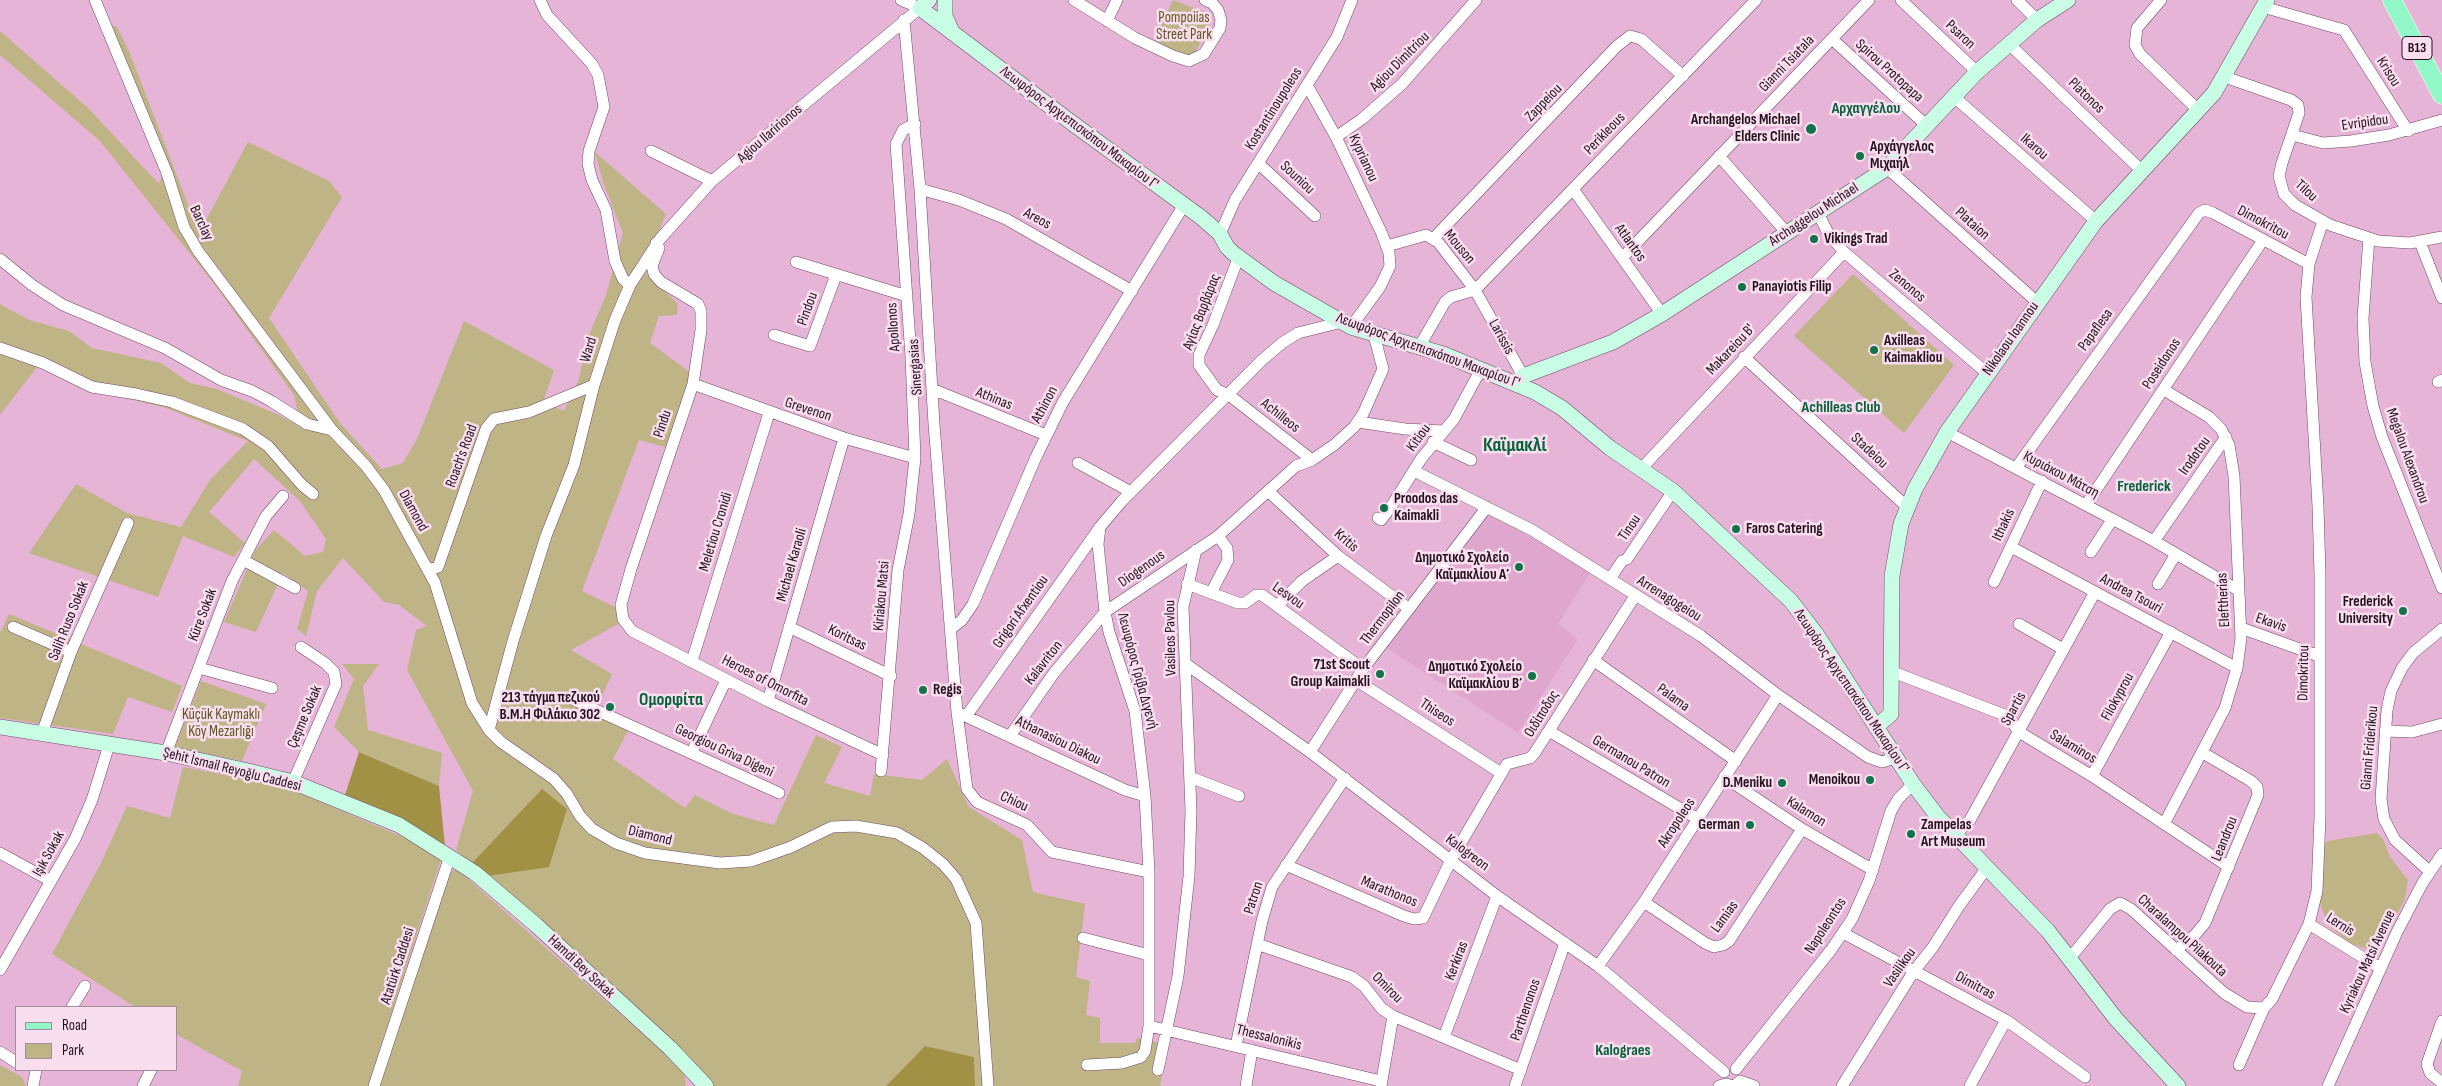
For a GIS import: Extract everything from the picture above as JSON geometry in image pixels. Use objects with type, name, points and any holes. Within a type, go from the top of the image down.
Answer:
[{"type":"main road","name":"B13","points":[[2392,0],[2442,95]]},
{"type":"street","name":"Barclay","points":[[96,0],[167,173],[184,227],[198,251],[332,430]]},
{"type":"street","points":[[540,0],[547,15],[592,64],[598,75],[604,107],[589,151],[588,164],[592,180],[606,210],[615,260],[623,279],[630,285]]},
{"type":"street","points":[[901,0],[925,4]]},
{"type":"street","points":[[945,0],[945,16],[952,32]]},
{"type":"street","points":[[1074,0],[1107,21],[1167,54],[1184,61],[1201,57],[1207,51],[1221,23],[1215,6],[1205,0]]},
{"type":"street","points":[[1107,21],[1117,0]]},
{"type":"street","name":"Kostantinoupoleos","points":[[1220,234],[1235,200],[1337,37],[1352,0]]},
{"type":"street","name":"Agiou Dimitriou","points":[[1336,137],[1362,119],[1402,84],[1476,0]]},
{"type":"street","name":"Gianni Tsiatala","points":[[1622,258],[1869,0]]},
{"type":"street","name":"Psaron","points":[[1901,0],[1977,72]]},
{"type":"street","points":[[2018,0],[2037,20]]},
{"type":"street","name":"Archaggelou Michael","points":[[1520,380],[1614,342],[1662,314],[1887,168],[1977,72],[2037,20],[2068,0]]},
{"type":"street","points":[[2161,0],[2137,28],[2135,46],[2140,54],[2199,111]]},
{"type":"street","name":"Perikleous","points":[[1475,290],[1683,76],[1748,3]]},
{"type":"street","name":"Nikolaou Ioannou","points":[[1876,727],[1891,714],[1893,672],[1892,582],[1898,537],[1906,506],[1947,432],[2037,302],[2096,220],[2141,170],[2199,111],[2225,77],[2265,3]]},
{"type":"street","name":"Krisou","points":[[2265,3],[2344,30],[2408,131]]},
{"type":"street","name":"Agiou Ilaririonos","points":[[630,285],[656,243],[712,181],[925,4]]},
{"type":"street","name":"Λεωφόρος Αρχιεπισκόπου Μακαρίου Γ'","points":[[925,4],[952,32],[1184,205],[1220,234],[1227,248],[1274,283],[1346,324],[1374,335],[1420,347],[1481,369],[1520,380],[1562,408],[1610,448],[1673,491],[1791,601],[1817,635],[1913,784],[1954,836],[2048,931],[2116,1019],[2178,1086]]},
{"type":"street","name":"Sinergasias","points":[[904,20],[920,190],[934,424],[952,628],[962,714]]},
{"type":"street","name":"Zappeiou","points":[[1434,238],[1560,109],[1617,46],[1630,36],[1641,39],[1683,76]]},
{"type":"street","name":"Spirou Protopapa","points":[[1832,39],[1926,125]]},
{"type":"street","name":"Platonos","points":[[2009,44],[2141,170]]},
{"type":"street","name":"Tilou","points":[[2225,77],[2295,102],[2298,105],[2299,113],[2280,170],[2281,189],[2294,205],[2323,221],[2369,238],[2398,243],[2420,242],[2442,237]]},
{"type":"street","name":"Kyprianou","points":[[1307,85],[1336,137],[1387,246]]},
{"type":"street","name":"Ikarou","points":[[1953,96],[2096,220]]},
{"type":"street","name":"Evripidou","points":[[2292,135],[2315,142],[2332,143],[2408,131],[2442,120]]},
{"type":"street","name":"Apollonos","points":[[914,424],[896,144],[903,130],[915,124]]},
{"type":"street","points":[[650,151],[712,181]]},
{"type":"street","points":[[1719,156],[1787,233]]},
{"type":"street","name":"Souniou","points":[[1258,162],[1315,216]]},
{"type":"street","name":"Plataion","points":[[1887,168],[2037,302]]},
{"type":"street","name":"Atlantos","points":[[1573,189],[1662,314]]},
{"type":"street","name":"Areos","points":[[920,190],[959,200],[998,215],[1132,291]]},
{"type":"street","name":"Athinon","points":[[952,628],[967,614],[973,604],[1046,436],[1063,402],[1184,205]]},
{"type":"street","name":"Dimokritou","points":[[2202,211],[2213,213],[2309,264]]},
{"type":"street","name":"Papaflesa","points":[[2016,468],[2194,217],[2202,211]]},
{"type":"street","name":"Zenonos","points":[[1818,213],[1828,233],[1844,252],[1987,373]]},
{"type":"street","points":[[902,228],[922,221]]},
{"type":"street","name":"Dimokritou","points":[[2239,1065],[2264,1008],[2272,999],[2309,924],[2317,891],[2320,817],[2318,506],[2306,310],[2309,264],[2323,221]]},
{"type":"street","name":"Mouson","points":[[1387,246],[1419,236],[1426,235],[1434,238],[1475,290]]},
{"type":"street","name":"Megalou Alexandrou","points":[[2369,238],[2363,325],[2365,362],[2373,406],[2382,437],[2442,588]]},
{"type":"street","name":"Poseidonos","points":[[2086,504],[2263,240]]},
{"type":"street","points":[[2420,242],[2442,298]]},
{"type":"street","name":"Pindu","points":[[635,632],[623,619],[622,599],[693,384],[701,330],[701,311],[698,304],[656,278],[652,266],[658,251],[656,243]]},
{"type":"street","points":[[1100,527],[1131,492],[1261,361],[1282,343],[1298,333],[1346,324],[1380,287],[1388,272],[1390,260],[1387,246]]},
{"type":"street","name":"Makareiou B'","points":[[1641,469],[1844,252]]},
{"type":"street","name":"Αγίας Βαρβάρας","points":[[1229,395],[1212,385],[1201,370],[1198,359],[1239,256]]},
{"type":"street","points":[[0,259],[32,285],[63,305],[165,348],[221,380],[252,391],[271,401],[307,424],[332,430]]},
{"type":"street","points":[[796,262],[907,296]]},
{"type":"street","name":"Pindou","points":[[774,335],[810,346],[836,275]]},
{"type":"street","name":"Ward","points":[[489,730],[513,641],[546,536],[574,465],[594,385],[615,320],[630,285]]},
{"type":"street","points":[[1420,347],[1445,302],[1451,297],[1475,290]]},
{"type":"street","name":"Larissis","points":[[1475,290],[1520,380]]},
{"type":"street","points":[[1196,550],[1218,536],[1296,466],[1304,461],[1312,460],[1334,445],[1358,422],[1384,369],[1374,335]]},
{"type":"street","points":[[0,348],[43,363],[92,387],[172,402],[243,429],[268,446],[302,485],[313,494]]},
{"type":"street","name":"Stadeiou","points":[[1744,357],[1906,506]]},
{"type":"street","name":"Kitiou","points":[[1378,518],[1381,520],[1434,442],[1454,420],[1481,369]]},
{"type":"street","name":"Grevenon","points":[[693,384],[769,413],[844,438],[915,458]]},
{"type":"street","name":"Roach's Road","points":[[429,570],[438,567],[486,430],[494,419],[529,412],[594,385]]},
{"type":"street","name":"Athinas","points":[[932,389],[1046,436]]},
{"type":"street","name":"Eleftherias","points":[[2164,390],[2209,417],[2226,436],[2234,476],[2241,628],[2238,668],[2226,708],[2164,824]]},
{"type":"street","name":"Achilleos","points":[[1229,395],[1312,460]]},
{"type":"street","name":"Meletiou Cronidi","points":[[692,661],[769,413]]},
{"type":"street","points":[[1358,422],[1405,429],[1443,431]]},
{"type":"street","points":[[914,424],[934,424]]},
{"type":"street","name":"Kiriakou Matsi","points":[[882,771],[898,570],[909,514],[915,458],[914,424]]},
{"type":"street","name":"Diamond","points":[[332,430],[366,466],[384,490],[429,570],[472,704],[489,730],[501,742],[554,779],[567,794],[580,816],[592,829],[616,843],[645,853],[720,863],[751,861],[791,847],[832,827],[856,826],[897,832],[923,848],[943,864],[956,879],[976,923],[988,1086]]},
{"type":"street","name":"Κυριάκου Μάτση","points":[[1947,432],[2086,504],[2238,590]]},
{"type":"street","name":"Irodotou","points":[[2154,541],[2226,436]]},
{"type":"street","name":"Michael Karaoli","points":[[768,701],[844,438]]},
{"type":"street","points":[[1434,442],[1470,460]]},
{"type":"street","points":[[1078,463],[1131,492]]},
{"type":"street","name":"Arrenagogeiou","points":[[1414,471],[1532,530],[1701,636],[1778,695],[1872,759],[1886,762],[1897,757]]},
{"type":"street","name":"Ithakis","points":[[1994,582],[2042,481]]},
{"type":"street","name":"Kritis","points":[[1268,491],[1338,556],[1408,608]]},
{"type":"street","name":"Tinou","points":[[1610,579],[1622,561],[1627,559],[1673,491]]},
{"type":"street","name":"Küre Sokak","points":[[166,753],[232,581],[266,516],[283,496]]},
{"type":"street","name":"Thermopilon","points":[[1310,752],[1363,669],[1487,507]]},
{"type":"street","points":[[2091,552],[2112,520]]},
{"type":"street","name":"Salih Ruso Sokak","points":[[42,733],[71,652],[128,523]]},
{"type":"street","name":"Λεωφόρος Γρίβα Διγενή","points":[[1087,1065],[1122,1063],[1141,1057],[1145,1051],[1149,1026],[1149,872],[1145,796],[1135,711],[1109,632],[1098,544],[1100,527]]},
{"type":"street","name":"Grigori Afxentiou","points":[[962,714],[1100,527]]},
{"type":"street","points":[[1212,593],[1228,560],[1227,548],[1218,536]]},
{"type":"street","name":"Andrea Tsouri","points":[[2011,547],[2238,668]]},
{"type":"street","name":"Diogenous","points":[[1106,612],[1196,550]]},
{"type":"street","name":"Vasileos Pavlou","points":[[1158,1070],[1178,976],[1188,884],[1191,833],[1190,777],[1183,607],[1196,550]]},
{"type":"street","points":[[2158,584],[2176,554]]},
{"type":"street","points":[[1277,606],[1302,581],[1338,556]]},
{"type":"street","points":[[242,560],[295,588]]},
{"type":"street","name":"Lesvou","points":[[1187,584],[1245,604],[1259,594],[1363,669]]},
{"type":"street","name":"Spartis","points":[[1954,836],[1970,820],[2095,592]]},
{"type":"street","name":"Οιδίποδος","points":[[1451,860],[1501,773],[1512,761],[1530,758],[1635,596]]},
{"type":"street","name":"Kalavriton","points":[[1010,736],[1054,673],[1106,612]]},
{"type":"street","points":[[2018,624],[2064,649]]},
{"type":"street","points":[[13,627],[71,652]]},
{"type":"street","name":"Koritsas","points":[[789,627],[891,676]]},
{"type":"street","name":"Ekavis","points":[[2241,628],[2319,656]]},
{"type":"street","name":"Gianni Friderikou","points":[[2429,871],[2394,840],[2384,819],[2381,799],[2389,700],[2402,668],[2420,646],[2442,629]]},
{"type":"street","name":"Heroes of Omorfita","points":[[635,632],[768,701],[882,755]]},
{"type":"street","name":"Filokyprou","points":[[2092,776],[2171,632]]},
{"type":"street","name":"Çeşme Sokak","points":[[292,782],[336,684],[334,672],[325,663],[301,647]]},
{"type":"street","name":"Palama","points":[[1593,660],[1736,761]]},
{"type":"street","name":"Kalogreon","points":[[1186,664],[1345,778],[1497,896],[1598,966],[1724,1072]]},
{"type":"street","points":[[199,668],[272,688]]},
{"type":"street","name":"Salaminos","points":[[1893,672],[2007,716],[2018,732],[2092,776],[2229,867]]},
{"type":"street","points":[[692,752],[726,680]]},
{"type":"street","name":"Thiseos","points":[[1356,680],[1501,773]]},
{"type":"street","name":"Akropoleos","points":[[1598,966],[1644,902],[1778,695]]},
{"type":"street","name":"Georgiou Griva Digeni","points":[[574,700],[779,793]]},
{"type":"street","name":"Athanasiou Diakou","points":[[962,714],[1125,790],[1145,796]]},
{"type":"street","name":"Chiou","points":[[962,714],[965,782],[967,789],[974,799],[1022,821],[1052,852],[1149,872]]},
{"type":"street","points":[[2385,731],[2412,732],[2442,724]]},
{"type":"street","name":"Şehit İsmail Reyoğlu Caddesi","points":[[0,727],[166,753],[292,782],[399,825],[450,856]]},
{"type":"street","name":"Germanou Patron","points":[[1549,731],[1698,819]]},
{"type":"street","name":"Işık Sokak","points":[[0,970],[75,840],[92,800],[109,745]]},
{"type":"street","name":"Leandrou","points":[[2176,950],[2194,936],[2204,923],[2229,867],[2258,792],[2251,781],[2203,753]]},
{"type":"street","points":[[1190,777],[1239,796]]},
{"type":"street","name":"Kalamon","points":[[1724,777],[1802,829],[1872,870]]},
{"type":"street","name":"Patron","points":[[1236,1046],[1269,896],[1286,865],[1345,778]]},
{"type":"street","name":"Napoleontos","points":[[1736,1069],[1842,933],[1864,894],[1891,811],[1898,799],[1913,784]]},
{"type":"street","name":"Lamias","points":[[1644,902],[1705,943],[1714,947],[1723,946],[1729,940],[1802,829]]},
{"type":"street","points":[[0,853],[51,881]]},
{"type":"street","name":"Kyriakou Matsi Avenue","points":[[2328,1086],[2380,968],[2429,871],[2442,854]]},
{"type":"street","name":"Atatürk Caddesi","points":[[374,1086],[450,856]]},
{"type":"street","name":"Hamdi Bey Sokak","points":[[450,856],[475,873],[536,925],[670,1048],[706,1086]]},
{"type":"street","name":"Marathonos","points":[[1286,865],[1404,916],[1418,919],[1426,916],[1451,860]]},
{"type":"street","name":"Vasilikou","points":[[1842,1086],[1914,971],[1933,947],[1959,906],[1986,869]]},
{"type":"street","name":"Kerkiras","points":[[1444,1037],[1497,896]]},
{"type":"street","name":"Charalampou Pilakouta","points":[[2070,958],[2110,909],[2120,903],[2132,910],[2231,998],[2247,1007],[2264,1008]]},
{"type":"street","name":"Lernis","points":[[2309,924],[2380,968]]},
{"type":"street","name":"Dimitras","points":[[1842,933],[2006,1020],[2085,1077]]},
{"type":"street","points":[[1083,938],[1149,955]]},
{"type":"street","name":"Parthenonos","points":[[1516,1086],[1565,943]]},
{"type":"street","name":"Omirou","points":[[1257,944],[1352,977],[1364,986],[1382,1009],[1393,1016],[1521,1070]]},
{"type":"street","points":[[73,1006],[85,986]]},
{"type":"street","points":[[1381,1083],[1393,1016]]},
{"type":"street","points":[[1970,1086],[2006,1020]]},
{"type":"street","points":[[2442,1021],[2427,1064],[2430,1073],[2442,1083]]},
{"type":"street","name":"Thessalonikis","points":[[1149,1026],[1168,1029],[1381,1083]]},
{"type":"street","points":[[1246,1086],[1252,1050]]},
{"type":"street","points":[[0,1052],[15,1061]]},
{"type":"street","points":[[1732,1068],[1736,1069],[1741,1076],[1740,1081],[1734,1086],[1722,1085],[1724,1072],[1732,1068]]},
{"type":"street","points":[[32,1071],[33,1086]]},
{"type":"street","points":[[142,1086],[150,1071]]},
{"type":"street","points":[[1740,1081],[1754,1086]]},
{"type":"shaded area","points":[[1489,513],[1591,572],[1558,624],[1578,639],[1518,733],[1385,647]]},
{"type":"shaded area","points":[[359,752],[439,786],[445,847],[344,798]]},
{"type":"shaded area","points":[[542,789],[567,809],[549,867],[487,876],[472,863]]},
{"type":"shaded area","points":[[925,1046],[974,1057],[975,1086],[886,1086]]},
{"type":"green space","name":"Pompoiias Street Park","points":[[1173,0],[1208,13],[1210,23],[1195,53],[1185,57],[1154,41]]},
{"type":"green space","points":[[99,21],[117,27],[129,51],[199,233],[248,142],[329,181],[342,197],[269,318],[340,423],[382,469],[403,463],[417,439],[464,321],[554,370],[543,402],[564,411],[579,379],[586,342],[606,295],[623,233],[603,182],[595,152],[666,214],[643,270],[678,304],[677,315],[659,316],[650,343],[691,373],[666,447],[639,440],[582,591],[617,608],[620,623],[571,650],[612,674],[594,713],[629,729],[613,759],[685,808],[695,795],[733,814],[774,825],[816,735],[842,747],[824,783],[870,796],[874,774],[922,780],[947,759],[969,807],[1022,840],[1033,892],[1085,904],[1076,977],[1090,981],[1086,1015],[1100,1018],[1100,1043],[1135,1043],[1137,1038],[1169,1045],[1160,1085],[1164,1086],[975,1086],[974,1057],[925,1046],[886,1086],[712,1086],[487,876],[542,789],[472,863],[456,850],[473,791],[407,670],[416,630],[427,626],[399,605],[384,602],[343,558],[317,591],[306,636],[297,629],[308,591],[283,573],[256,632],[224,622],[255,551],[274,530],[305,556],[323,552],[326,539],[299,500],[254,459],[209,512],[245,543],[234,557],[183,536],[158,597],[29,553],[76,484],[127,513],[181,527],[210,480],[248,441],[163,407],[102,393],[37,367],[0,415],[0,304],[29,320],[69,331],[92,348],[161,363],[190,383],[217,389],[279,415],[301,427],[294,395],[215,285],[100,141],[0,55],[0,31],[88,108],[159,184],[163,173]]},
{"type":"green space","name":"Axilleas Kaimakliou","points":[[1853,274],[1954,365],[1904,433],[1794,336]]},
{"type":"green space","points":[[9,614],[182,686],[172,712],[128,697],[113,734],[0,718],[0,633]]},
{"type":"green space","points":[[342,664],[379,664],[363,686],[368,730],[442,753],[439,786],[359,752],[334,727],[354,679]]},
{"type":"green space","name":"Küçük Kaymaklı Köy Mezarlığı","points":[[201,681],[266,704],[242,761],[175,747]]},
{"type":"green space","points":[[183,767],[283,786],[405,838],[441,859],[368,1086],[238,1086],[242,1071],[178,1035],[178,1006],[133,1006],[52,954],[101,863],[127,806],[170,818]]},
{"type":"green space","points":[[2377,833],[2383,839],[2390,857],[2408,880],[2405,899],[2381,944],[2370,950],[2350,943],[2328,925],[2320,903],[2320,850],[2327,841]]},
{"type":"green space","points":[[457,869],[664,1053],[684,1072],[686,1086],[379,1086],[446,880],[451,872]]},
{"type":"green space","points":[[0,1065],[22,1077],[26,1086],[0,1086]]},
{"type":"place","name":"Archangelos Michael Elders Clinic","points":[[1811,129]]},
{"type":"place","name":"Αρχάγγελος Μιχαήλ","points":[[1860,156]]},
{"type":"place","name":"Vikings Trad","points":[[1814,239]]},
{"type":"place","name":"Panayiotis Filip","points":[[1742,287]]},
{"type":"place","name":"Axilleas Kaimakliou","points":[[1874,350]]},
{"type":"place","name":"Proodos das Kaimakli","points":[[1384,508]]},
{"type":"place","name":"Faros Catering","points":[[1736,529]]},
{"type":"place","name":"Δημοτικό Σχολείο Καϊμακλίου Α΄","points":[[1519,567]]},
{"type":"place","name":"Frederick University","points":[[2403,611]]},
{"type":"place","name":"71st Scout Group Kaimakli","points":[[1380,674]]},
{"type":"place","name":"Δημοτικό Σχολείο Καϊμακλίου Β΄","points":[[1532,676]]},
{"type":"place","name":"Regis","points":[[923,690]]},
{"type":"place","name":"213 τάγμα πεζικού B.M.H Φιλάκιο 302","points":[[610,707]]},
{"type":"place","name":"Menoikou","points":[[1870,780]]},
{"type":"place","name":"D.Meniku","points":[[1782,783]]},
{"type":"place","name":"German","points":[[1750,825]]},
{"type":"place","name":"Zampelas Art Museum","points":[[1911,834]]},
{"type":"district","name":"Αρχαγγέλου","points":[[1866,109]]},
{"type":"district","name":"Achilleas Club","points":[[1841,408]]},
{"type":"district","name":"Καϊμακλί","points":[[1515,446]]},
{"type":"district","name":"Frederick","points":[[2144,487]]},
{"type":"district","name":"Ομορφίτα","points":[[671,700]]},
{"type":"district","name":"Kalograes","points":[[1623,1051]]}]
